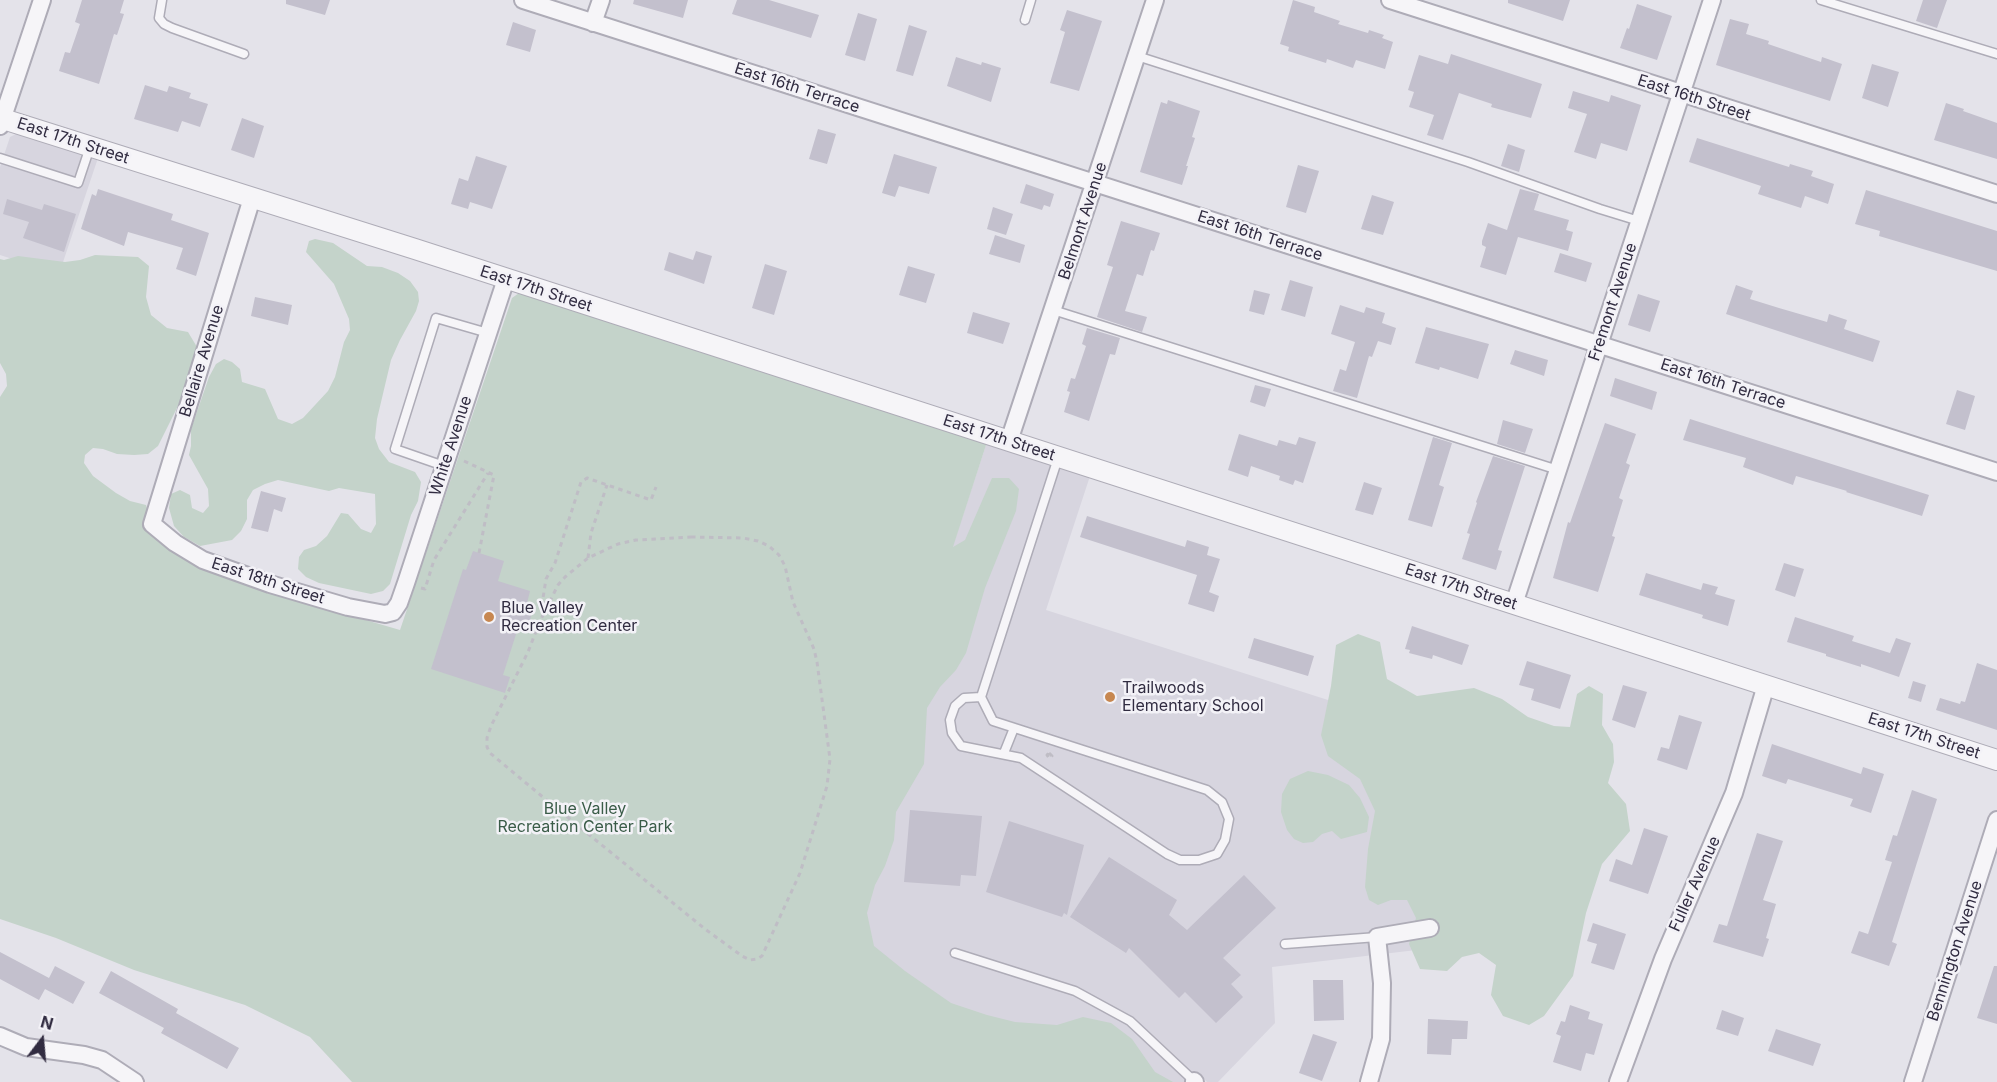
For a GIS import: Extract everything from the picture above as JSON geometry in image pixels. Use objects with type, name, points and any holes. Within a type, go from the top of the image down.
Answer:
[{"type":"street","points":[[1,121],[42,0]]},
{"type":"street","name":"East 16th Terrace","points":[[523,0],[1997,472]]},
{"type":"street","points":[[593,23],[601,0]]},
{"type":"street","name":"Belmont Avenue","points":[[1009,441],[1155,0]]},
{"type":"street","name":"East 16th Street","points":[[1390,0],[1997,194]]},
{"type":"street","name":"Fremont Avenue","points":[[1514,604],[1712,0]]},
{"type":"street","name":"East 17th Street","points":[[1,121],[90,146],[506,279],[1997,760]]},
{"type":"street","name":"Bellaire Avenue","points":[[152,524],[252,198]]},
{"type":"street","name":"White Avenue","points":[[393,612],[406,583],[506,279]]},
{"type":"street","name":"East 18th Street","points":[[152,524],[175,543],[203,560],[270,584],[348,607],[385,614],[393,612]]},
{"type":"street","name":"Fuller Avenue","points":[[1618,1082],[1663,959],[1734,793],[1766,685]]},
{"type":"street","name":"Bennington Avenue","points":[[1912,1082],[1997,820]]},
{"type":"street","points":[[1369,1082],[1381,1039],[1382,983],[1377,937],[1430,928]]},
{"type":"street","points":[[0,1036],[26,1047],[84,1055],[102,1060],[135,1082]]},
{"type":"lane","points":[[162,0],[159,18],[164,24],[244,54]]},
{"type":"lane","points":[[1025,20],[1031,0]]},
{"type":"lane","points":[[1821,0],[1997,54]]},
{"type":"lane","points":[[1137,56],[1468,162],[1639,221]]},
{"type":"lane","points":[[0,158],[78,183],[90,146]]},
{"type":"lane","points":[[1053,310],[1558,470]]},
{"type":"lane","points":[[446,460],[395,450],[436,318],[488,333]]},
{"type":"lane","points":[[981,697],[964,698],[956,706],[950,720],[952,733],[961,746],[981,752],[1004,753],[1021,758],[1167,854],[1180,860],[1199,860],[1217,854],[1225,840],[1229,819],[1222,802],[1207,790],[993,722],[981,697],[1058,457]]},
{"type":"lane","points":[[1004,753],[1014,728]]},
{"type":"lane","points":[[1285,944],[1377,937]]},
{"type":"lane","points":[[955,953],[1075,990],[1130,1021],[1195,1082]]},
{"type":"path","points":[[446,460],[494,476],[479,553]]},
{"type":"path","points":[[406,583],[425,589],[434,560],[488,473]]},
{"type":"path","points":[[548,606],[543,597],[546,579],[555,563],[581,482],[587,478],[651,500],[656,487]]},
{"type":"path","points":[[588,558],[591,534],[607,485]]},
{"type":"path","points":[[691,537],[743,538],[769,546],[779,555],[785,566],[793,602],[814,649],[830,769],[827,786],[800,873],[762,956],[750,960],[705,929],[490,753],[487,738],[491,726],[548,606],[565,577],[588,558],[618,544],[636,540],[691,537]]},
{"type":"path","points":[[1038,750],[1047,755]]},
{"type":"shaded area","points":[[18,133],[98,158],[59,274],[0,255],[0,167],[10,137]]},
{"type":"shaded area","name":"Trailwoods Elementary School","points":[[987,442],[1090,476],[1046,610],[1588,783],[1544,935],[1272,967],[1275,1023],[1218,1082],[1207,1082],[1203,1078],[1198,1082],[781,1082],[776,1080]]},
{"type":"green space","points":[[315,239],[333,243],[367,266],[382,267],[398,273],[410,281],[418,292],[419,301],[416,311],[391,360],[377,419],[375,438],[379,449],[389,462],[415,472],[421,482],[418,501],[411,515],[390,584],[383,591],[371,594],[319,583],[306,577],[298,569],[299,557],[304,550],[316,546],[327,536],[341,513],[348,514],[361,529],[371,533],[376,524],[375,494],[339,488],[329,491],[278,480],[253,490],[247,500],[247,519],[241,531],[232,540],[200,546],[184,537],[174,526],[169,508],[171,494],[180,490],[190,495],[192,508],[203,513],[209,506],[208,489],[189,455],[191,429],[209,377],[216,364],[224,359],[232,362],[240,369],[242,382],[265,389],[278,419],[292,424],[303,418],[328,391],[335,377],[344,342],[350,330],[349,319],[334,284],[306,252],[309,241]]},
{"type":"green space","name":"Blue Valley Recreation Center Park","points":[[95,255],[138,257],[149,266],[146,297],[151,315],[167,328],[188,332],[197,347],[181,400],[158,446],[148,454],[134,455],[117,454],[93,448],[85,455],[84,463],[93,476],[130,501],[146,505],[149,514],[146,528],[159,542],[182,558],[252,587],[400,630],[512,298],[519,293],[987,442],[953,547],[965,540],[992,478],[1009,478],[1019,489],[1016,511],[985,588],[966,653],[927,708],[924,764],[896,812],[894,840],[885,866],[875,885],[867,913],[874,946],[951,1003],[987,1015],[1015,1022],[1057,1025],[1083,1017],[1111,1023],[1132,1039],[1155,1072],[1173,1082],[352,1082],[310,1037],[245,1005],[134,970],[56,938],[0,919],[0,397],[7,386],[6,374],[0,363],[0,259],[18,256],[65,262]]},
{"type":"green space","points":[[1358,634],[1380,642],[1387,679],[1417,696],[1474,688],[1502,699],[1528,717],[1554,726],[1570,727],[1577,694],[1589,686],[1603,694],[1602,725],[1613,744],[1614,762],[1608,783],[1626,804],[1630,831],[1602,864],[1586,913],[1573,976],[1544,1016],[1529,1025],[1503,1016],[1491,995],[1496,965],[1479,953],[1462,957],[1447,971],[1420,969],[1409,944],[1416,918],[1407,900],[1391,900],[1378,905],[1369,900],[1365,887],[1368,849],[1375,811],[1360,779],[1328,756],[1321,735],[1331,686],[1336,645]]},
{"type":"green space","points":[[1308,771],[1328,775],[1349,785],[1360,798],[1369,817],[1367,832],[1341,839],[1332,831],[1322,834],[1313,842],[1303,843],[1294,839],[1287,830],[1281,812],[1282,794],[1290,779]]},
{"type":"building","points":[[82,0],[124,0],[120,13],[124,14],[117,35],[114,34],[99,84],[59,71],[65,52],[70,53],[80,24],[75,22]]},
{"type":"building","points":[[286,0],[330,0],[325,15],[286,4]]},
{"type":"building","points":[[634,0],[688,0],[683,18],[633,4]]},
{"type":"building","points":[[737,0],[769,0],[819,15],[811,38],[732,14]]},
{"type":"building","points":[[1293,0],[1315,7],[1314,12],[1340,21],[1338,24],[1384,35],[1382,38],[1393,42],[1385,69],[1356,60],[1353,68],[1327,59],[1326,63],[1288,51],[1289,47],[1280,44]]},
{"type":"building","points":[[1508,0],[1570,0],[1563,21],[1508,3]]},
{"type":"building","points":[[1923,0],[1947,0],[1937,28],[1916,21]]},
{"type":"building","points":[[1637,4],[1672,16],[1657,60],[1620,48]]},
{"type":"building","points":[[1067,10],[1102,21],[1079,91],[1050,83],[1065,32],[1060,30]]},
{"type":"building","points":[[858,13],[877,19],[865,61],[845,55]]},
{"type":"building","points":[[1730,19],[1749,24],[1746,34],[1769,41],[1768,44],[1821,62],[1822,57],[1842,64],[1830,101],[1716,65]]},
{"type":"building","points":[[513,22],[536,30],[530,52],[506,45]]},
{"type":"building","points":[[909,25],[927,31],[913,76],[896,71]]},
{"type":"building","points":[[1451,54],[1542,84],[1531,118],[1491,107],[1492,104],[1459,93],[1443,140],[1427,135],[1434,115],[1409,107],[1414,92],[1408,90],[1419,55],[1448,64]]},
{"type":"building","points":[[956,57],[981,65],[982,62],[1001,68],[991,102],[947,86]]},
{"type":"building","points":[[1872,64],[1899,72],[1888,107],[1862,98]]},
{"type":"building","points":[[145,85],[167,92],[169,86],[191,93],[189,98],[208,104],[200,127],[182,121],[178,132],[134,119]]},
{"type":"building","points":[[1573,91],[1609,102],[1611,95],[1641,105],[1627,151],[1601,143],[1596,159],[1574,152],[1587,114],[1568,108]]},
{"type":"building","points":[[1168,100],[1200,111],[1182,185],[1140,172],[1161,102],[1167,104]]},
{"type":"building","points":[[1946,103],[1997,123],[1997,159],[1934,140]]},
{"type":"building","points":[[242,118],[264,126],[254,158],[231,150]]},
{"type":"building","points":[[818,129],[836,134],[827,164],[809,159]]},
{"type":"building","points":[[1697,138],[1789,167],[1790,164],[1813,171],[1811,176],[1834,184],[1828,204],[1805,196],[1801,208],[1758,194],[1761,186],[1689,162]]},
{"type":"building","points":[[1508,144],[1525,150],[1519,172],[1501,166]]},
{"type":"building","points":[[894,154],[937,167],[929,194],[899,186],[895,197],[882,193]]},
{"type":"building","points":[[476,156],[507,166],[492,209],[470,202],[468,209],[451,204],[459,178],[468,181]]},
{"type":"building","points":[[1298,165],[1319,171],[1306,213],[1286,207]]},
{"type":"building","points":[[1026,184],[1054,194],[1050,207],[1044,205],[1042,210],[1020,203]]},
{"type":"building","points":[[98,189],[173,214],[171,220],[209,233],[196,276],[176,269],[183,248],[128,232],[124,246],[81,229],[92,194],[96,196]]},
{"type":"building","points":[[1520,189],[1539,194],[1534,210],[1569,220],[1566,230],[1573,232],[1568,251],[1518,237],[1506,275],[1480,267],[1486,247],[1482,245],[1482,241],[1488,223],[1507,230]]},
{"type":"building","points":[[1866,190],[1997,231],[1997,271],[1879,236],[1880,231],[1855,224]]},
{"type":"building","points":[[1372,195],[1394,202],[1383,235],[1361,229]]},
{"type":"building","points":[[7,199],[42,210],[44,204],[76,214],[64,252],[23,238],[29,222],[3,214]]},
{"type":"building","points":[[993,207],[1013,214],[1006,235],[987,229]]},
{"type":"building","points":[[1121,221],[1160,233],[1154,251],[1151,250],[1143,276],[1137,274],[1125,311],[1147,317],[1142,332],[1097,317],[1113,267],[1107,265]]},
{"type":"building","points":[[995,235],[1025,245],[1020,263],[989,254]]},
{"type":"building","points":[[696,251],[712,256],[704,284],[664,270],[669,252],[693,260]]},
{"type":"building","points":[[1560,253],[1592,263],[1586,282],[1554,272]]},
{"type":"building","points":[[765,264],[787,271],[774,315],[752,308]]},
{"type":"building","points":[[908,266],[935,274],[926,303],[899,295]]},
{"type":"building","points":[[1290,280],[1313,287],[1305,317],[1281,310]]},
{"type":"building","points":[[1736,285],[1753,291],[1750,299],[1827,322],[1829,314],[1847,320],[1844,329],[1880,341],[1873,362],[1726,314]]},
{"type":"building","points":[[1254,290],[1270,294],[1264,315],[1249,311]]},
{"type":"building","points":[[1638,294],[1660,301],[1650,332],[1628,325]]},
{"type":"building","points":[[255,297],[292,305],[288,325],[251,316]]},
{"type":"building","points":[[1340,305],[1364,313],[1366,307],[1385,313],[1382,323],[1396,328],[1391,345],[1378,341],[1372,357],[1369,356],[1357,398],[1333,391],[1340,369],[1346,371],[1355,342],[1331,334]]},
{"type":"building","points":[[973,312],[1010,323],[1003,344],[967,333]]},
{"type":"building","points":[[1426,327],[1489,344],[1478,379],[1440,367],[1439,370],[1415,363]]},
{"type":"building","points":[[1087,328],[1120,338],[1115,355],[1110,354],[1089,421],[1064,412],[1070,392],[1067,391],[1071,378],[1075,379],[1086,346],[1082,344]]},
{"type":"building","points":[[1515,350],[1548,360],[1544,376],[1510,364]]},
{"type":"building","points":[[1615,378],[1657,392],[1652,410],[1610,396]]},
{"type":"building","points":[[1255,385],[1271,389],[1265,407],[1250,402]]},
{"type":"building","points":[[1957,390],[1975,396],[1965,430],[1946,424]]},
{"type":"building","points":[[1690,419],[1929,495],[1922,516],[1796,476],[1793,485],[1743,467],[1746,458],[1683,440]]},
{"type":"building","points":[[1503,420],[1533,429],[1525,453],[1497,444]]},
{"type":"building","points":[[1605,423],[1636,434],[1626,463],[1630,465],[1619,498],[1623,500],[1612,536],[1615,537],[1598,592],[1553,578],[1568,522],[1570,523]]},
{"type":"building","points":[[1239,434],[1277,446],[1279,440],[1296,445],[1299,437],[1316,442],[1303,483],[1295,480],[1293,485],[1279,480],[1280,476],[1251,466],[1248,477],[1228,470]]},
{"type":"building","points":[[1433,437],[1452,443],[1439,485],[1444,487],[1432,527],[1408,520]]},
{"type":"building","points":[[1493,456],[1525,466],[1498,550],[1502,551],[1496,570],[1462,559],[1470,534],[1467,533],[1476,502]]},
{"type":"building","points":[[1364,482],[1382,488],[1373,515],[1355,510]]},
{"type":"building","points":[[261,491],[286,498],[282,512],[274,509],[268,532],[251,528]]},
{"type":"building","points":[[1087,516],[1185,547],[1187,540],[1209,547],[1207,555],[1220,559],[1209,592],[1219,596],[1214,612],[1188,604],[1197,575],[1080,537]]},
{"type":"building","name":"Blue Valley Recreation Center","points":[[473,551],[504,561],[498,581],[530,591],[527,603],[534,605],[527,631],[518,628],[503,675],[510,677],[505,693],[431,669],[463,569],[466,570]]},
{"type":"building","points":[[1784,563],[1804,569],[1795,597],[1775,590]]},
{"type":"building","points":[[1646,573],[1701,590],[1703,583],[1718,587],[1715,594],[1735,600],[1728,626],[1702,618],[1703,615],[1639,595]]},
{"type":"building","points":[[1795,617],[1854,636],[1852,641],[1890,653],[1896,638],[1911,643],[1899,677],[1787,642]]},
{"type":"building","points":[[1412,626],[1469,645],[1462,665],[1433,655],[1432,659],[1409,653],[1410,650],[1405,649]]},
{"type":"building","points":[[1254,638],[1314,656],[1308,676],[1248,658]]},
{"type":"building","points":[[1527,661],[1571,675],[1560,709],[1531,700],[1534,689],[1519,685]]},
{"type":"building","points":[[1977,663],[1997,670],[1997,730],[1936,710],[1940,698],[1960,704],[1961,701],[1965,702]]},
{"type":"building","points":[[1913,681],[1926,685],[1921,702],[1908,698]]},
{"type":"building","points":[[1623,685],[1647,692],[1635,728],[1612,720]]},
{"type":"building","points":[[1679,715],[1702,722],[1687,770],[1657,760],[1661,747],[1669,749]]},
{"type":"building","points":[[1772,744],[1861,774],[1863,767],[1884,774],[1871,813],[1850,806],[1853,799],[1788,779],[1786,784],[1762,776]]},
{"type":"building","points":[[1912,790],[1937,799],[1892,942],[1897,944],[1889,966],[1851,953],[1859,931],[1868,934],[1892,862],[1885,860],[1893,835],[1897,836]]},
{"type":"building","points":[[910,810],[982,816],[976,876],[961,875],[960,886],[904,882]]},
{"type":"building","points":[[1009,821],[1084,845],[1067,915],[1064,913],[1062,917],[986,892]]},
{"type":"building","points":[[1644,828],[1668,836],[1648,894],[1609,881],[1616,859],[1632,865]]},
{"type":"building","points":[[1757,833],[1783,841],[1763,900],[1776,904],[1763,957],[1713,942],[1719,924],[1727,926]]},
{"type":"building","points":[[1109,857],[1177,900],[1169,915],[1187,930],[1244,875],[1276,908],[1223,958],[1241,975],[1231,984],[1243,997],[1216,1023],[1185,992],[1179,998],[1129,948],[1126,953],[1070,917]]},
{"type":"building","points":[[1593,923],[1626,934],[1614,970],[1591,963],[1597,944],[1587,941]]},
{"type":"building","points":[[0,952],[49,978],[55,966],[85,982],[73,1004],[45,989],[39,1000],[0,979]]},
{"type":"building","points":[[1994,966],[1997,966],[1997,1024],[1977,1018]]},
{"type":"building","points":[[111,971],[178,1009],[176,1013],[239,1048],[227,1069],[161,1033],[164,1028],[99,993]]},
{"type":"building","points":[[1313,980],[1343,980],[1344,1020],[1314,1021]]},
{"type":"building","points":[[1570,1005],[1590,1012],[1588,1019],[1603,1024],[1594,1055],[1586,1053],[1581,1071],[1553,1062],[1561,1036],[1556,1034],[1561,1021],[1565,1022]]},
{"type":"building","points":[[1722,1010],[1744,1018],[1738,1036],[1716,1029]]},
{"type":"building","points":[[1428,1019],[1468,1021],[1467,1039],[1452,1039],[1451,1055],[1427,1054]]},
{"type":"building","points":[[1776,1029],[1821,1044],[1813,1066],[1768,1051]]},
{"type":"building","points":[[1313,1034],[1337,1042],[1322,1081],[1299,1073]]},
{"type":"place","name":"Blue Valley Recreation Center","points":[[489,617]]},
{"type":"place","name":"Trailwoods Elementary School","points":[[1110,697]]}]
